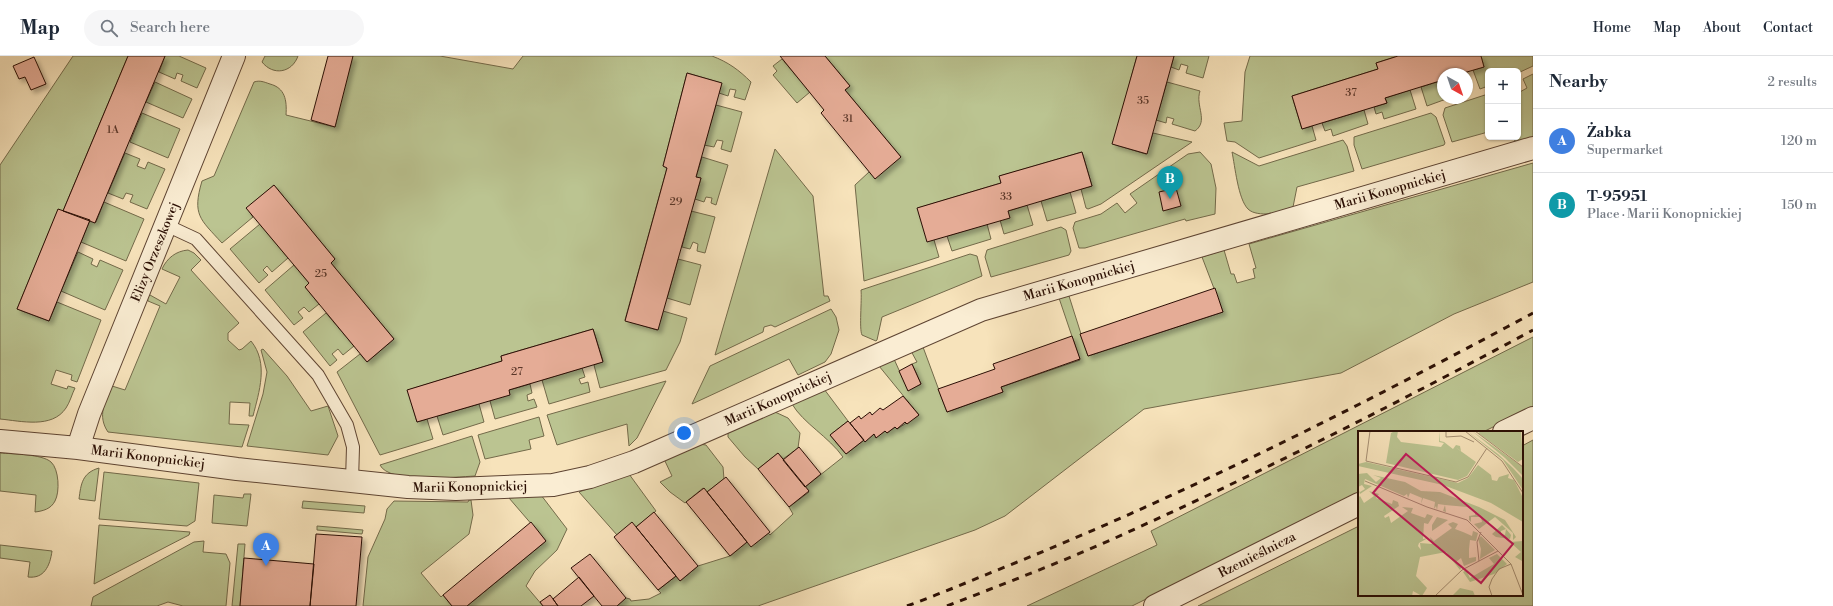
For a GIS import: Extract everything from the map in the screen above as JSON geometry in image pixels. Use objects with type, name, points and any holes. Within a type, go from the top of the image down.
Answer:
[{"type":"street","name":"Elizy Orzeszkowej","points":[[78,448],[89,414],[234,56]]},
{"type":"street","name":"Marii Konopnickiej","points":[[0,441],[78,448],[237,469],[408,488],[478,489],[553,485],[590,477],[634,462],[981,310],[1533,148]]},
{"type":"street","points":[[1506,431],[1533,418]]},
{"type":"street","name":"Rzemieślnicza","points":[[1155,606],[1358,504]]},
{"type":"lane","points":[[166,225],[196,239],[318,375],[347,425],[353,447],[352,481]]},
{"type":"green space","points":[[73,56],[128,56],[63,211],[58,210],[17,309],[49,321],[57,302],[101,320],[77,382],[71,380],[72,375],[56,370],[51,384],[67,389],[68,386],[75,388],[66,408],[60,415],[53,419],[36,422],[0,419],[0,165]]},
{"type":"green space","points":[[165,56],[179,56],[206,68],[197,88],[181,81],[183,75],[177,73],[175,79],[159,72]]},
{"type":"green space","points":[[265,56],[298,56],[295,62],[287,69],[277,71],[266,66],[262,62]]},
{"type":"green space","points":[[351,56],[440,56],[513,69],[523,56],[712,56],[733,67],[751,82],[745,100],[734,97],[736,90],[730,89],[728,96],[719,93],[721,83],[687,73],[663,166],[667,168],[625,320],[657,330],[663,311],[687,318],[680,342],[666,370],[600,388],[594,365],[603,361],[593,329],[501,356],[502,361],[408,390],[417,422],[427,419],[433,439],[380,455],[337,372],[360,354],[367,362],[394,339],[331,263],[335,259],[274,185],[247,208],[253,217],[222,243],[203,222],[198,209],[199,192],[202,181],[214,176],[254,82],[264,82],[279,88],[284,95],[286,115],[335,127]]},
{"type":"green space","points":[[825,56],[1137,56],[1113,144],[1146,154],[1153,133],[1192,142],[1101,204],[1088,209],[1086,208],[1081,189],[1092,186],[1082,152],[1000,176],[1001,183],[918,208],[934,240],[939,257],[864,281],[855,185],[869,172],[901,157],[845,90],[850,86]]},
{"type":"green space","points":[[1174,56],[1209,56],[1203,78],[1186,73],[1188,66],[1181,64],[1179,70],[1171,67]]},
{"type":"green space","points":[[1250,56],[1398,56],[1376,63],[1378,69],[1292,96],[1302,129],[1312,126],[1316,140],[1259,158],[1235,142],[1227,141],[1224,123],[1242,121],[1245,72]]},
{"type":"green space","points":[[1481,56],[1533,56],[1533,66],[1521,72],[1521,68],[1485,68],[1485,87],[1480,89],[1473,70],[1484,67]]},
{"type":"green space","points":[[782,59],[810,92],[797,103],[773,75],[777,71],[773,66]]},
{"type":"green space","points":[[1533,74],[1533,137],[1514,143],[1515,140],[1521,140],[1521,91],[1527,88],[1523,79]]},
{"type":"green space","points":[[155,82],[192,99],[183,118],[146,102]]},
{"type":"green space","points":[[1167,82],[1200,91],[1199,102],[1201,123],[1195,131],[1172,124],[1174,119],[1167,117],[1166,123],[1156,120]]},
{"type":"green space","points":[[1437,82],[1437,102],[1427,106],[1421,87]]},
{"type":"green space","points":[[1410,90],[1416,109],[1384,119],[1382,112],[1376,114],[1374,107],[1387,103],[1385,98]]},
{"type":"green space","points":[[1485,95],[1485,133],[1452,142],[1443,115],[1445,108],[1457,104],[1473,104],[1473,99]]},
{"type":"green space","points":[[716,105],[742,112],[731,152],[721,149],[723,141],[717,140],[714,147],[704,145]]},
{"type":"green space","points":[[1364,110],[1368,124],[1333,136],[1331,129],[1325,131],[1322,123]]},
{"type":"green space","points":[[142,113],[180,129],[168,158],[130,142]]},
{"type":"green space","points":[[1431,113],[1436,117],[1445,143],[1444,145],[1362,169],[1354,145],[1354,137]]},
{"type":"green space","points":[[1343,140],[1347,146],[1354,171],[1297,187],[1293,207],[1269,214],[1255,213],[1248,209],[1239,190],[1232,152],[1259,166]]},
{"type":"green space","points":[[775,149],[813,196],[824,296],[828,296],[830,301],[775,327],[771,325],[764,327],[763,332],[715,355]]},
{"type":"green space","points":[[1200,152],[1211,164],[1216,188],[1215,214],[1186,221],[1185,219],[1085,248],[1079,248],[1073,228],[1075,222],[1101,214],[1117,203],[1125,213],[1137,203],[1130,194],[1188,154]]},
{"type":"green space","points":[[125,153],[140,159],[137,166],[145,169],[148,162],[165,169],[147,209],[130,202],[133,195],[126,193],[123,199],[108,193]]},
{"type":"green space","points":[[702,157],[728,165],[716,205],[711,203],[712,198],[706,197],[704,202],[695,199],[701,178],[696,177]]},
{"type":"green space","points":[[1533,163],[1533,282],[1454,314],[1341,373],[1144,409],[1005,516],[975,530],[758,606],[617,606],[626,598],[630,599],[631,601],[649,599],[661,593],[658,590],[676,576],[680,581],[698,566],[730,556],[747,542],[768,533],[770,535],[793,514],[789,507],[809,492],[805,487],[843,457],[831,443],[797,411],[792,404],[824,389],[848,421],[830,435],[846,454],[874,434],[876,437],[885,431],[887,433],[895,427],[897,429],[919,415],[879,366],[894,359],[908,390],[921,384],[912,364],[917,362],[911,351],[923,347],[947,412],[1003,392],[1001,387],[1080,360],[1059,298],[1069,296],[1088,356],[1223,312],[1202,257],[1224,250],[1231,274],[1234,274],[1237,283],[1255,278],[1253,269],[1256,268],[1249,244]]},
{"type":"green space","points":[[1070,192],[1076,213],[1047,221],[1041,201]]},
{"type":"green space","points":[[104,202],[144,219],[126,261],[81,242],[90,220],[96,222]]},
{"type":"green space","points":[[1027,205],[1033,225],[1004,234],[1000,220],[1008,211]]},
{"type":"green space","points":[[691,211],[715,217],[705,253],[697,251],[698,244],[693,242],[690,249],[682,247]]},
{"type":"green space","points":[[260,224],[288,258],[272,272],[267,266],[263,270],[268,275],[259,283],[230,249]]},
{"type":"green space","points":[[987,224],[991,239],[952,251],[947,236]]},
{"type":"green space","points":[[1061,227],[1066,230],[1071,251],[1069,255],[991,277],[985,257],[987,250]]},
{"type":"green space","points":[[188,250],[194,253],[201,260],[191,270],[239,323],[228,333],[228,340],[239,350],[251,341],[260,359],[260,388],[253,416],[249,416],[250,403],[230,402],[229,424],[249,425],[242,447],[108,432],[103,420],[103,409],[112,386],[125,390],[160,306],[148,301],[147,297],[150,295],[166,304],[180,277],[162,269],[172,256]]},
{"type":"green space","points":[[78,252],[93,259],[91,264],[97,267],[100,260],[123,270],[105,310],[61,291]]},
{"type":"green space","points":[[970,254],[977,256],[982,276],[882,317],[876,341],[862,335],[861,290]]},
{"type":"green space","points":[[678,259],[701,265],[690,305],[667,298]]},
{"type":"green space","points":[[294,265],[309,283],[305,287],[319,304],[309,312],[304,307],[298,312],[303,318],[294,325],[265,290]]},
{"type":"green space","points":[[831,309],[836,317],[839,330],[831,354],[825,362],[798,375],[789,359],[692,404],[710,366]]},
{"type":"green space","points":[[326,313],[354,346],[343,355],[338,349],[332,354],[337,360],[330,366],[303,332]]},
{"type":"green space","points":[[1533,337],[1533,407],[1485,431],[1358,431],[1358,494],[1132,606],[1027,606],[1157,545],[1151,531]]},
{"type":"green space","points":[[263,349],[287,376],[311,411],[328,406],[338,436],[328,455],[247,446],[263,394],[267,372],[261,350]]},
{"type":"green space","points":[[582,368],[585,377],[579,379],[581,384],[588,382],[590,392],[549,404],[542,380]]},
{"type":"green space","points":[[666,381],[637,438],[629,446],[627,424],[557,445],[547,415]]},
{"type":"green space","points":[[530,384],[532,393],[527,395],[528,401],[534,399],[537,407],[495,419],[490,401],[509,390]]},
{"type":"green space","points":[[479,404],[484,422],[443,435],[437,416]]},
{"type":"green space","points":[[775,412],[788,418],[800,433],[798,448],[783,459],[778,453],[758,469],[745,457],[728,437],[728,433]]},
{"type":"green space","points":[[539,417],[544,436],[529,440],[531,449],[485,459],[478,435]]},
{"type":"green space","points":[[472,436],[480,462],[475,476],[439,478],[409,477],[396,475],[386,471],[380,465]]},
{"type":"green space","points":[[1533,440],[1533,606],[1198,606],[1358,526],[1358,596],[1523,596],[1523,445]]},
{"type":"green space","points":[[699,444],[706,445],[723,467],[724,479],[707,492],[703,488],[685,503],[670,492],[660,482],[672,476],[664,459]]},
{"type":"green space","points":[[0,453],[41,457],[47,459],[54,465],[58,481],[58,492],[55,501],[49,508],[35,512],[36,495],[0,491]]},
{"type":"green space","points":[[99,468],[95,501],[79,499],[83,480],[93,470]]},
{"type":"green space","points":[[104,472],[199,483],[195,521],[187,526],[99,519]]},
{"type":"green space","points":[[629,474],[656,511],[636,527],[617,535],[579,492]]},
{"type":"green space","points":[[244,494],[251,494],[247,526],[212,523],[214,495],[243,498]]},
{"type":"green space","points":[[541,495],[567,529],[557,550],[535,571],[526,586],[543,606],[467,606],[546,541],[509,498]]},
{"type":"green space","points":[[471,500],[473,515],[469,534],[421,573],[441,597],[443,595],[452,606],[363,606],[368,557],[385,519],[387,509],[394,501],[468,502]]},
{"type":"green space","points":[[303,501],[365,506],[364,513],[302,508]]},
{"type":"green space","points":[[99,525],[190,532],[189,535],[94,584]]},
{"type":"green space","points":[[317,526],[363,530],[362,534],[317,530]]},
{"type":"green space","points":[[204,541],[203,552],[226,554],[230,563],[226,606],[183,606],[168,602],[157,606],[91,606],[93,597],[194,542]]},
{"type":"green space","points":[[238,544],[245,544],[240,606],[232,606]]},
{"type":"green space","points":[[0,545],[52,551],[50,562],[42,574],[34,577],[28,577],[30,562],[0,558]]},
{"type":"building","points":[[128,56],[165,56],[95,223],[63,211]]},
{"type":"building","points":[[328,56],[353,56],[335,127],[311,120]]},
{"type":"building","points":[[780,56],[825,56],[850,86],[845,90],[901,157],[875,179],[821,113],[824,110]]},
{"type":"building","points":[[1137,56],[1174,56],[1147,154],[1112,144]]},
{"type":"building","points":[[1398,56],[1481,56],[1484,67],[1473,70],[1473,68],[1437,68],[1437,82],[1385,98],[1387,103],[1302,129],[1292,96],[1378,69],[1376,63]]},
{"type":"building","points":[[34,57],[46,84],[31,90],[25,77],[19,79],[13,66]]},
{"type":"building","points":[[687,73],[722,83],[696,177],[701,178],[658,330],[625,321],[667,168],[663,166]]},
{"type":"building","points":[[1082,152],[1092,186],[1008,211],[1010,218],[927,242],[917,208],[1001,183],[999,176]]},
{"type":"building","points":[[274,185],[335,259],[331,263],[394,339],[367,362],[305,287],[309,283],[246,208]]},
{"type":"building","points":[[1176,188],[1181,206],[1163,211],[1159,192]]},
{"type":"building","points":[[58,209],[90,220],[49,321],[17,309]]},
{"type":"building","points":[[1215,288],[1223,312],[1088,356],[1080,334]]},
{"type":"building","points":[[593,329],[603,362],[509,390],[510,395],[417,422],[407,390],[502,361],[501,356]]},
{"type":"building","points":[[1072,336],[1080,359],[1001,387],[1003,392],[947,412],[938,389],[995,369],[993,364]]},
{"type":"building","points":[[912,364],[921,384],[908,391],[899,371]]},
{"type":"building","points":[[903,396],[919,415],[907,424],[905,422],[897,429],[895,427],[887,433],[885,431],[876,438],[874,434],[865,442],[850,423],[859,416],[861,419],[870,412],[872,415],[880,408],[883,410]]},
{"type":"building","points":[[848,421],[864,440],[846,454],[830,435]]},
{"type":"building","points":[[799,447],[821,474],[805,487],[783,460]]},
{"type":"building","points":[[778,453],[809,491],[789,507],[758,469]]},
{"type":"building","points":[[726,477],[770,532],[751,547],[707,492]]},
{"type":"building","points":[[704,488],[747,542],[730,556],[686,502]]},
{"type":"building","points":[[654,512],[698,566],[680,581],[636,527]]},
{"type":"building","points":[[531,522],[546,541],[467,606],[452,606],[443,595]]},
{"type":"building","points":[[632,522],[676,576],[658,590],[614,537]]},
{"type":"building","points":[[316,534],[362,537],[356,606],[310,606]]},
{"type":"building","points":[[590,554],[626,598],[617,606],[602,606],[571,568]]},
{"type":"building","points":[[244,558],[314,564],[310,606],[240,606]]},
{"type":"building","points":[[579,577],[594,596],[581,606],[558,606],[553,599]]},
{"type":"building","points":[[550,595],[558,606],[543,606],[540,602]]},
{"type":"railway","points":[[907,606],[1020,561],[1151,505],[1216,475],[1407,380],[1533,313]]},
{"type":"railway","points":[[947,606],[1114,539],[1238,481],[1435,382],[1533,330]]},
{"type":"place","name":"T-95951","points":[[1170,199]]},
{"type":"place","name":"Żabka","points":[[266,566]]}]
